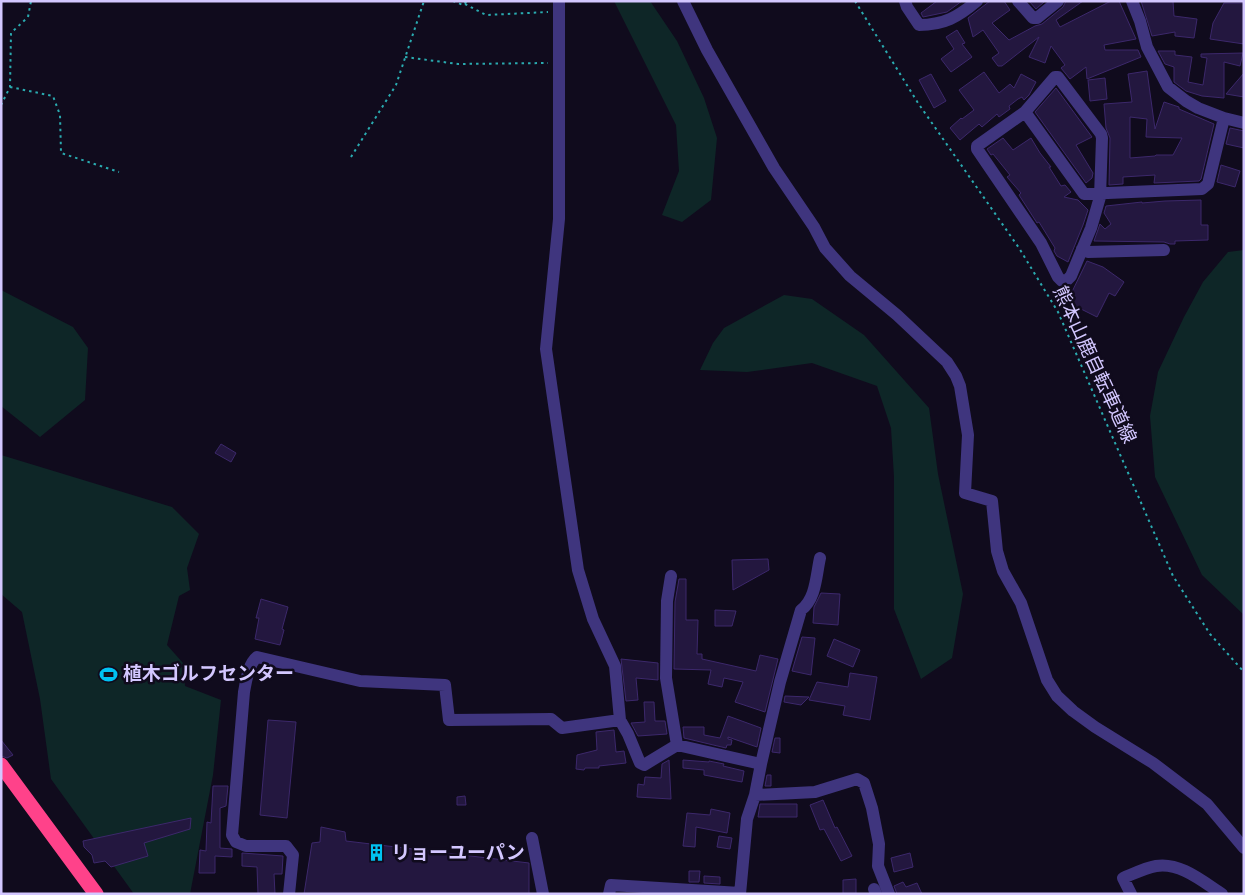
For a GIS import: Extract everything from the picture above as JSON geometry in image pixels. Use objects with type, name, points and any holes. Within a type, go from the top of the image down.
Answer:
[{"type":"highway","points":[[4,775],[96,894]]},
{"type":"street","points":[[683,1],[707,50],[774,168],[826,248],[850,276],[897,315],[947,362],[956,376],[960,386],[968,435],[965,493],[992,501],[996,551],[1021,603],[1047,680],[1057,696],[1073,711],[1095,727],[1153,763],[1207,804],[1244,848]]},
{"type":"street","points":[[905,1],[919,25],[935,25],[951,20],[977,1]]},
{"type":"street","points":[[1018,1],[1033,18],[1037,18],[1058,1]]},
{"type":"street","points":[[1132,1],[1147,47],[1168,86],[1186,101],[1224,118],[1244,123]]},
{"type":"street","points":[[559,6],[559,219],[546,349],[578,570],[592,619],[615,666],[620,720],[640,763],[644,765],[678,744],[761,764]]},
{"type":"street","points":[[1055,77],[1058,77],[1101,134],[1100,194],[1090,228],[1071,276],[1067,280],[1062,280],[1058,277],[1041,243],[977,149],[977,146],[1025,112],[1055,77]]},
{"type":"street","points":[[1025,112],[1084,194],[1202,189],[1208,184],[1224,118]]},
{"type":"street","points":[[1082,249],[1088,252],[1164,250]]},
{"type":"street","points":[[609,894],[611,885],[646,891],[740,893],[747,819],[755,795],[780,682],[801,610],[807,606],[811,599],[820,558]]},
{"type":"street","points":[[671,576],[667,601],[666,678],[678,744]]},
{"type":"street","points":[[289,894],[293,854],[286,846],[246,846],[236,842],[232,835],[244,692],[248,675],[254,659],[257,657],[360,681],[445,685],[449,720],[551,719],[562,728],[620,720]]},
{"type":"street","points":[[755,795],[816,792],[858,778],[864,783],[872,808],[879,844],[878,866],[889,894]]},
{"type":"street","points":[[532,838],[543,894]]},
{"type":"street","points":[[1131,894],[1123,878],[1155,866],[1172,865],[1191,874],[1222,894]]},
{"type":"path","points":[[1,105],[10,87],[11,33],[28,17],[31,1]]},
{"type":"path","points":[[351,157],[396,85],[424,1]]},
{"type":"path","points":[[453,1],[462,5],[466,3],[486,15],[559,6]]},
{"type":"path","name":"熊本山鹿自転車道線","points":[[855,1],[918,103],[1019,248],[1058,312],[1172,576],[1210,634],[1244,672]]},
{"type":"path","points":[[406,57],[458,64],[559,63]]},
{"type":"path","points":[[10,87],[53,96],[60,115],[61,153],[119,172]]},
{"type":"green space","points":[[614,1],[650,1],[677,41],[704,98],[717,138],[711,200],[682,222],[662,215],[679,171],[676,125]]},
{"type":"green space","points":[[1244,250],[1244,615],[1202,575],[1155,477],[1150,416],[1158,372],[1203,282],[1228,252]]},
{"type":"green space","points":[[1,290],[73,327],[88,348],[85,400],[40,437],[1,406]]},
{"type":"green space","points":[[784,295],[812,299],[864,335],[929,408],[938,474],[963,594],[952,658],[921,679],[894,609],[894,477],[891,428],[877,386],[812,363],[747,372],[700,370],[713,343],[724,328]]},
{"type":"green space","name":"植木ゴルフセンター","points":[[1,455],[172,507],[199,534],[187,568],[190,590],[179,596],[167,645],[183,663],[185,686],[221,700],[213,775],[190,894],[134,894],[51,779],[40,699],[22,612],[1,594]]},
{"type":"building","points":[[937,1],[962,1],[947,12],[923,17],[921,13]]},
{"type":"building","points":[[990,1],[1004,1],[1010,10],[992,23],[1009,40],[1042,24],[1063,7],[1066,1],[1083,1],[1056,20],[1060,27],[1111,1],[1119,1],[1136,39],[1104,45],[1105,50],[1138,50],[1141,57],[1087,79],[1086,67],[1070,79],[1061,68],[1065,65],[1051,46],[1045,63],[1029,57],[1039,37],[1002,66],[998,66],[992,58],[999,53],[983,30],[973,37],[968,18]]},
{"type":"building","points":[[1029,1],[1044,1],[1044,2],[1036,9]]},
{"type":"building","points":[[1141,1],[1173,1],[1174,16],[1197,19],[1194,38],[1175,36],[1175,32],[1152,36]]},
{"type":"building","points":[[1224,3],[1244,3],[1244,44],[1210,39],[1213,23]]},
{"type":"building","points":[[957,30],[965,43],[962,44],[972,57],[951,72],[941,59],[954,49],[946,37]]},
{"type":"building","points":[[1158,51],[1175,51],[1175,55],[1192,57],[1188,82],[1203,85],[1207,58],[1201,57],[1201,54],[1243,53],[1240,66],[1224,62],[1224,98],[1202,96],[1186,91],[1174,82],[1174,67],[1165,64]]},
{"type":"building","points":[[1147,71],[1155,129],[1164,102],[1214,124],[1199,181],[1154,183],[1155,175],[1123,177],[1123,184],[1109,185],[1110,138],[1106,128],[1104,104],[1132,102],[1128,74]],"holes":[[[1130,117],[1147,119],[1146,137],[1182,138],[1173,155],[1130,158]]]},
{"type":"building","points":[[984,72],[999,93],[1010,84],[1014,88],[1021,74],[1036,82],[1024,100],[1022,97],[1018,99],[1009,106],[1010,109],[999,117],[997,114],[982,127],[979,124],[960,140],[950,128],[974,110],[959,90]]},
{"type":"building","points":[[1244,73],[1244,97],[1226,94]]},
{"type":"building","points":[[931,74],[946,101],[934,108],[919,80]]},
{"type":"building","points":[[1105,78],[1107,99],[1090,101],[1088,80]]},
{"type":"building","points":[[1056,88],[1092,137],[1076,145],[1093,173],[1092,178],[1086,183],[1035,112]]},
{"type":"building","points":[[1230,128],[1244,131],[1244,148],[1226,144]]},
{"type":"building","points":[[1003,138],[1013,150],[1031,138],[1051,167],[1049,167],[1061,186],[1065,185],[1071,192],[1064,197],[1078,200],[1088,210],[1068,262],[1057,256],[1054,251],[1055,248],[1039,222],[1037,223],[1019,195],[1021,193],[1007,177],[1010,175],[987,149]]},
{"type":"building","points":[[1221,165],[1240,171],[1235,187],[1217,182]]},
{"type":"building","points":[[1201,200],[1201,225],[1208,225],[1208,240],[1175,241],[1175,244],[1164,242],[1094,241],[1100,224],[1105,229],[1111,224],[1104,213],[1106,206],[1142,202]]},
{"type":"building","points":[[1087,261],[1103,267],[1124,282],[1115,296],[1109,293],[1097,317],[1067,302]]},
{"type":"building","points":[[221,444],[236,453],[231,462],[215,453]]},
{"type":"building","points":[[768,559],[769,570],[733,590],[732,560]]},
{"type":"building","points":[[679,579],[686,579],[686,620],[698,620],[697,654],[702,654],[702,659],[756,671],[760,655],[778,659],[765,712],[735,702],[743,682],[724,678],[722,687],[708,684],[711,670],[674,669],[675,602]]},
{"type":"building","points":[[821,593],[840,594],[838,625],[813,623],[814,607]]},
{"type":"building","points":[[261,599],[288,607],[280,645],[255,639],[259,618],[256,618]]},
{"type":"building","points":[[715,610],[736,611],[732,626],[715,626]]},
{"type":"building","points":[[802,637],[815,638],[811,675],[792,671]]},
{"type":"building","points":[[834,639],[860,650],[853,667],[827,656]]},
{"type":"building","points":[[621,659],[658,663],[658,680],[636,678],[638,700],[626,701]]},
{"type":"building","points":[[850,673],[877,677],[870,720],[843,715],[845,706],[809,700],[817,682],[848,687]]},
{"type":"building","points":[[785,696],[809,697],[801,705],[784,702]]},
{"type":"building","points":[[644,702],[654,702],[655,721],[665,721],[667,734],[638,736],[631,723],[645,722]]},
{"type":"building","points":[[728,716],[761,728],[757,747],[728,737],[728,739],[732,740],[731,745],[727,745],[726,748],[684,738],[683,727],[704,727],[704,735],[720,738]]},
{"type":"building","points":[[268,720],[296,722],[287,818],[260,815]]},
{"type":"building","points":[[614,730],[616,752],[624,751],[626,763],[599,766],[599,768],[585,768],[584,770],[576,769],[577,755],[597,750],[596,732]]},
{"type":"building","points":[[775,738],[780,738],[780,753],[772,752]]},
{"type":"building","points":[[1,740],[13,755],[7,758],[1,756]]},
{"type":"building","points":[[669,760],[671,799],[637,797],[638,784],[644,785],[645,777],[661,778],[662,764]]},
{"type":"building","points":[[683,760],[709,761],[744,771],[742,782],[704,775],[704,770],[683,768]]},
{"type":"building","points":[[767,775],[771,775],[771,786],[765,786]]},
{"type":"building","points":[[213,786],[228,786],[226,806],[220,808],[220,848],[232,849],[232,857],[215,856],[215,873],[199,873],[200,850],[206,851],[207,822],[211,823]]},
{"type":"building","points":[[465,796],[466,805],[457,805],[457,797]]},
{"type":"building","points":[[823,800],[835,828],[837,827],[852,856],[841,861],[824,829],[820,830],[810,805]]},
{"type":"building","points":[[760,804],[797,804],[797,817],[758,817]]},
{"type":"building","points":[[711,809],[730,813],[727,833],[696,827],[695,847],[683,846],[687,813],[710,815]]},
{"type":"building","points":[[191,818],[190,829],[144,843],[148,856],[111,867],[105,861],[94,863],[92,855],[84,847],[83,841]]},
{"type":"building","name":"リョーユーパン","points":[[321,827],[345,832],[346,841],[529,863],[529,894],[304,894],[312,843],[320,842]]},
{"type":"building","points":[[719,836],[732,838],[730,849],[717,847]]},
{"type":"building","points":[[242,853],[283,856],[282,874],[274,874],[275,894],[258,894],[257,867],[242,866]]},
{"type":"building","points":[[910,853],[913,867],[894,872],[891,858]]},
{"type":"building","points":[[689,871],[700,871],[699,882],[689,882]]},
{"type":"building","points":[[704,876],[720,877],[720,884],[704,883]]},
{"type":"building","points":[[856,879],[856,894],[843,894],[843,880]]},
{"type":"building","points":[[903,882],[906,887],[917,883],[922,894],[897,894],[894,886]]},
{"type":"place","name":"植木ゴルフセンター","points":[[109,674]]},
{"type":"place","name":"リョーユーパン","points":[[377,853]]}]
